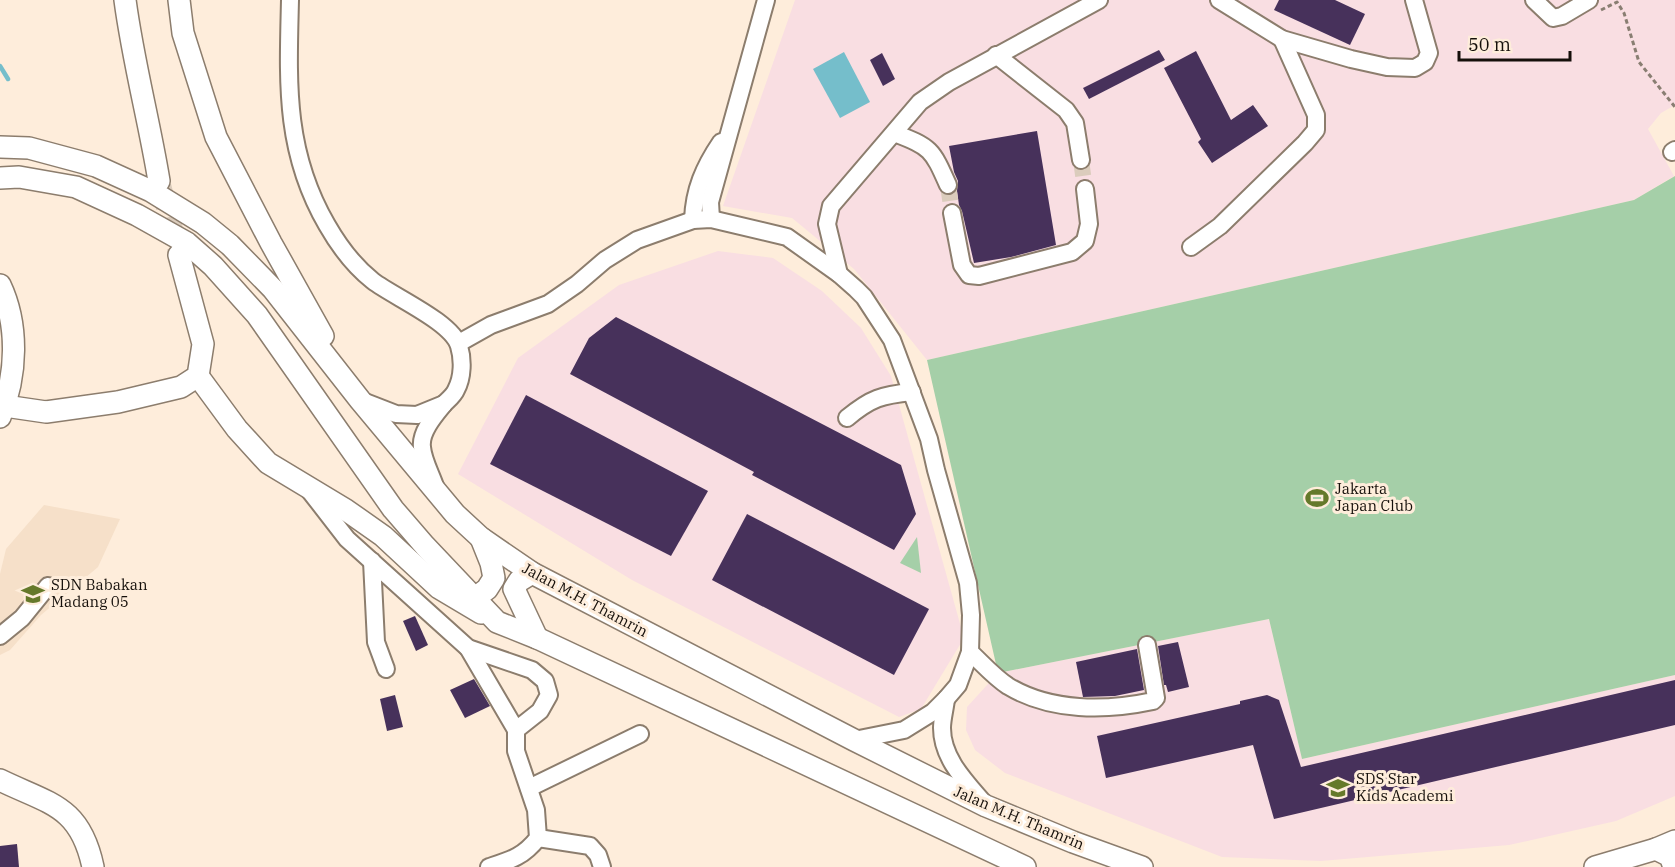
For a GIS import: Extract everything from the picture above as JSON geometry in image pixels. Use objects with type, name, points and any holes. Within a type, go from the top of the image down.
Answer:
[{"type":"main road","points":[[125,0],[132,49],[159,181]]},
{"type":"main road","points":[[179,0],[183,33],[216,137],[271,243],[360,400]]},
{"type":"main road","name":"Jalan M.H. Thamrin","points":[[0,147],[29,148],[96,166],[152,191],[203,223],[230,245],[273,289],[438,496],[481,538],[532,573],[986,806],[1073,842],[1142,867]]},
{"type":"main road","points":[[0,178],[19,177],[76,187],[137,215],[188,243],[213,266],[257,315],[393,509],[497,622]]},
{"type":"main road","points":[[179,255],[203,344],[198,376],[237,429],[268,463],[346,510],[383,536],[439,588],[497,622],[537,638],[1025,867]]},
{"type":"main road","points":[[0,285],[9,304],[14,334],[12,364],[2,412],[46,412],[118,402],[181,387],[198,376]]},
{"type":"main road","points":[[476,598],[487,589],[494,578],[481,538]]},
{"type":"main road","points":[[532,573],[519,581],[514,589],[516,598],[537,638]]},
{"type":"main road","points":[[0,780],[45,799],[71,817],[86,842],[93,867]]},
{"type":"main road","points":[[1595,867],[1666,845],[1674,867]]},
{"type":"street","points":[[290,0],[288,76],[293,136],[312,200],[334,237],[352,261],[373,281],[446,327],[459,343],[462,364],[456,391],[428,426],[422,446],[438,496]]},
{"type":"street","points":[[711,219],[710,202],[766,0]]},
{"type":"street","points":[[839,273],[827,224],[831,206],[920,102],[996,55],[1099,0]]},
{"type":"street","points":[[1219,0],[1282,39],[1387,67],[1415,68],[1425,62],[1430,53],[1414,0]]},
{"type":"street","points":[[1534,0],[1553,18],[1585,2]]},
{"type":"street","points":[[1191,247],[1220,226],[1316,130],[1316,115],[1282,39]]},
{"type":"street","points":[[996,55],[1066,110],[1075,123],[1081,160]]},
{"type":"street","points":[[693,220],[694,199],[706,164],[729,131]]},
{"type":"street","points":[[894,133],[918,142],[934,154],[948,185]]},
{"type":"street","points":[[952,213],[962,265],[969,274],[979,276],[1072,252],[1085,241],[1089,225],[1085,189]]},
{"type":"street","points":[[459,343],[491,325],[548,304],[577,284],[604,260],[637,240],[693,220],[711,219],[787,237],[839,273],[864,297],[892,340],[930,439],[936,470],[968,583],[971,615],[970,652],[958,685],[946,699],[933,712],[904,730],[854,740]]},
{"type":"street","points":[[847,418],[864,404],[883,395],[912,392]]},
{"type":"street","points":[[360,400],[396,414],[417,415],[444,404]]},
{"type":"street","points":[[305,485],[347,539],[468,648],[516,730],[516,752],[536,810],[538,838],[517,858],[489,867]]},
{"type":"street","points":[[372,561],[376,642],[386,669]]},
{"type":"street","points":[[0,636],[22,618],[48,585]]},
{"type":"street","points":[[970,652],[1008,686],[1040,700],[1090,709],[1153,701],[1156,698],[1147,645]]},
{"type":"street","points":[[468,648],[532,670],[545,681],[549,695],[540,711],[516,730]]},
{"type":"street","points":[[946,699],[942,729],[947,753],[956,770],[986,806]]},
{"type":"street","points":[[529,788],[640,734]]},
{"type":"street","points":[[538,838],[590,846],[598,855],[602,867]]},
{"type":"path","points":[[1585,2],[1589,18],[1617,2],[1624,13],[1639,62],[1675,106]]},
{"type":"shaded area","points":[[795,0],[1675,0],[1675,105],[1661,113],[1648,129],[1674,176],[1634,200],[927,360],[854,269],[792,218],[723,206]]},
{"type":"shaded area","points":[[718,251],[773,258],[822,291],[861,328],[891,376],[964,638],[921,709],[899,717],[632,580],[458,474],[518,358],[619,285]]},
{"type":"shaded area","name":"SDN Babakan Madang 05","points":[[44,505],[120,519],[98,567],[41,615],[10,650],[0,655],[0,574],[6,549]]},
{"type":"shaded area","points":[[1269,619],[1302,759],[1675,675],[1675,796],[1616,821],[1509,845],[1321,861],[1222,857],[1005,773],[975,750],[966,730],[967,707],[998,673]]},
{"type":"green space","name":"Jakarta Japan Club","points":[[1675,176],[1675,675],[1302,759],[1269,619],[998,673],[927,360],[1634,200]]},
{"type":"green space","points":[[917,537],[921,573],[900,563]]},
{"type":"water","points":[[844,52],[870,102],[840,118],[813,69]]},
{"type":"building","points":[[1279,0],[1335,0],[1365,14],[1350,45],[1274,10]]},
{"type":"building","points":[[1159,50],[1165,60],[1089,99],[1083,88]]},
{"type":"building","points":[[1196,51],[1231,120],[1253,105],[1268,126],[1212,163],[1198,142],[1201,139],[1164,68]]},
{"type":"building","points":[[882,53],[895,79],[883,86],[870,60]]},
{"type":"building","points":[[1037,131],[1056,245],[1011,257],[974,263],[959,205],[958,181],[949,146]]},
{"type":"building","points":[[616,317],[901,465],[916,514],[894,550],[752,475],[754,472],[570,374],[589,338]]},
{"type":"building","points":[[526,395],[708,491],[671,556],[490,464]]},
{"type":"building","points":[[747,514],[929,609],[894,675],[712,580]]},
{"type":"building","points":[[415,616],[428,645],[416,651],[403,621]]},
{"type":"building","points":[[1178,642],[1189,687],[1168,692],[1164,685],[1158,646]]},
{"type":"building","points":[[1137,649],[1144,690],[1115,696],[1083,697],[1076,662]]},
{"type":"building","points":[[474,679],[490,706],[465,718],[450,690]]},
{"type":"building","points":[[1675,680],[1675,725],[1274,819],[1253,745],[1106,778],[1097,736],[1240,704],[1240,701],[1267,695],[1279,700],[1301,767]]},
{"type":"building","points":[[395,695],[403,727],[387,731],[380,699]]},
{"type":"building","points":[[17,844],[19,867],[0,867],[0,846]]},
{"type":"waterway","points":[[0,66],[8,79]]},
{"type":"tunnel","points":[[1081,160],[1085,189]]},
{"type":"tunnel","points":[[948,185],[952,213]]},
{"type":"tunnel","points":[[161,187],[178,250]]},
{"type":"place","name":"Jakarta Japan Club","points":[[1317,498]]},
{"type":"place","name":"SDN Babakan Madang 05","points":[[33,594]]},
{"type":"place","name":"SDS Star Kids Academi","points":[[1338,788]]}]
